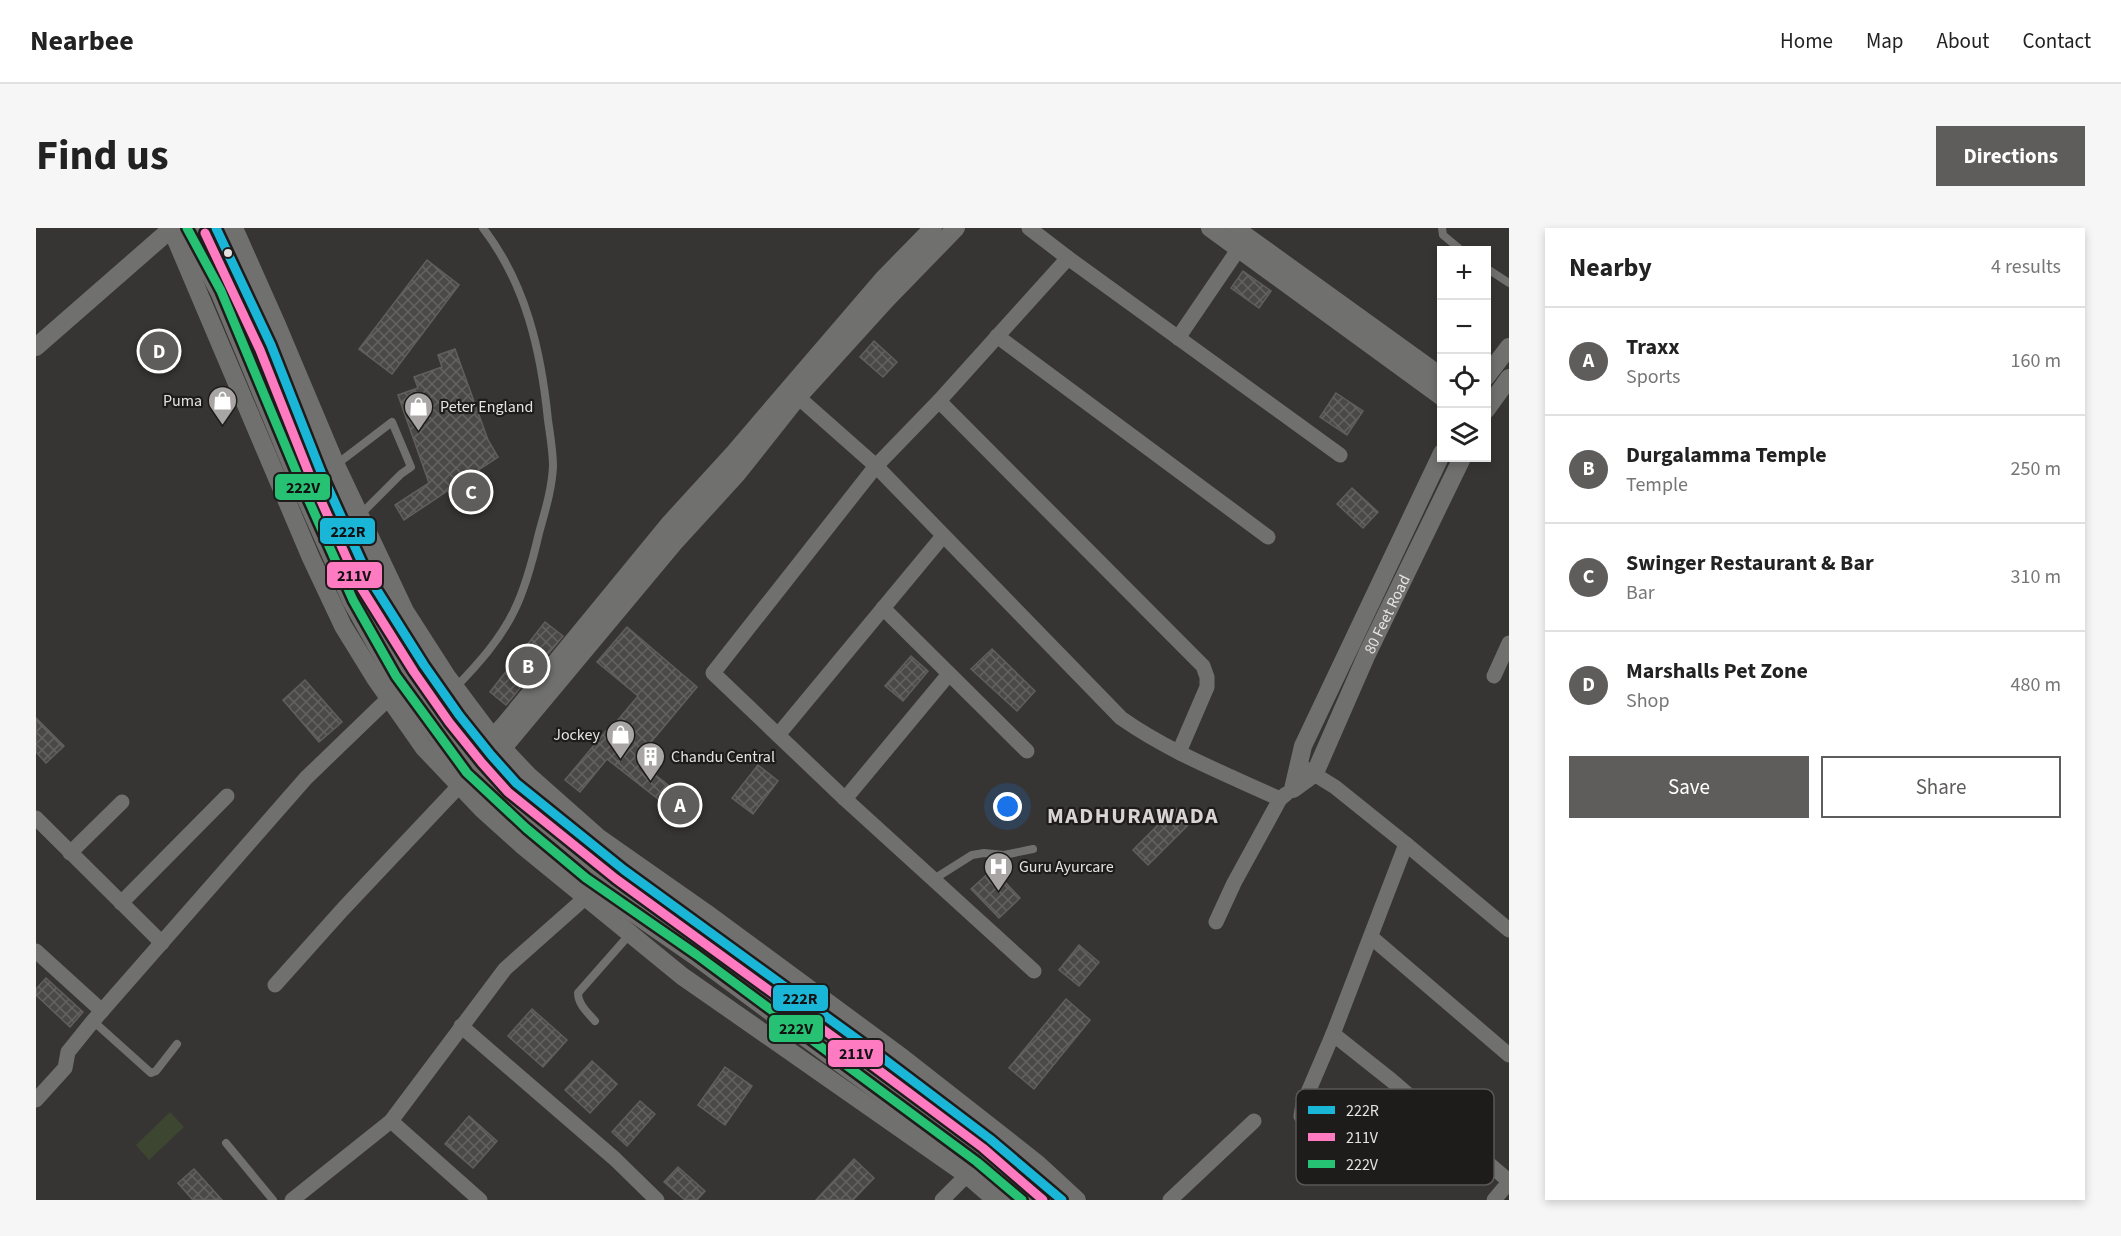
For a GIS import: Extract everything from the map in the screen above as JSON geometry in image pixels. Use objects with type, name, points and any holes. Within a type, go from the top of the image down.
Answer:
[{"type":"main road","points":[[176,228],[221,291],[301,483],[353,600],[396,676],[467,773],[526,828],[586,878],[697,955],[968,1155],[1022,1200]]},
{"type":"main road","points":[[216,228],[271,345],[321,472],[368,576],[423,665],[493,747],[516,783],[624,870],[990,1139],[1062,1200]]},
{"type":"street","points":[[36,347],[176,228],[311,558],[343,626],[424,748],[482,809],[523,846],[682,976],[967,1175],[996,1200]]},
{"type":"street","points":[[234,228],[278,325],[336,465],[405,611],[493,747],[598,837],[705,912],[903,1058],[1038,1164],[1077,1200]]},
{"type":"street","points":[[793,393],[883,279],[933,228]]},
{"type":"street","points":[[493,747],[670,523],[733,454],[956,228]]},
{"type":"street","points":[[1029,228],[1340,455]]},
{"type":"street","points":[[1210,228],[1241,238],[1437,374]]},
{"type":"street","points":[[1178,338],[1241,238]]},
{"type":"street","points":[[1241,238],[1437,393]]},
{"type":"street","points":[[1034,971],[845,799],[713,673],[876,466],[939,401],[1068,258]]},
{"type":"street","points":[[997,336],[1268,537]]},
{"type":"street","points":[[1491,370],[1509,347]]},
{"type":"street","points":[[1488,408],[1509,378]]},
{"type":"street","points":[[793,393],[876,466],[1121,718],[1135,729],[1179,752],[1286,794]]},
{"type":"street","points":[[939,401],[1203,666],[1207,677],[1207,687],[1179,752]]},
{"type":"street","points":[[1438,462],[1303,746],[1307,769],[1406,844],[1508,928]]},
{"type":"street","name":"80 Feet Road","points":[[1307,769],[1367,654],[1460,462]]},
{"type":"street","points":[[778,735],[943,536]]},
{"type":"street","points":[[883,608],[1027,751]]},
{"type":"street","points":[[1494,676],[1509,643]]},
{"type":"street","points":[[845,799],[949,675]]},
{"type":"street","points":[[36,1100],[65,1068],[68,1053],[97,1016],[306,778],[389,698]]},
{"type":"street","points":[[1216,922],[1234,884],[1286,794],[1307,769]]},
{"type":"street","points":[[275,985],[460,785]]},
{"type":"street","points":[[121,903],[227,796]]},
{"type":"street","points":[[70,853],[122,802]]},
{"type":"street","points":[[36,818],[162,943]]},
{"type":"street","points":[[1310,1089],[1334,1034],[1406,844]]},
{"type":"street","points":[[301,1197],[391,1121],[505,969],[585,898]]},
{"type":"street","points":[[1371,937],[1509,1054]]},
{"type":"street","points":[[36,951],[97,1016]]},
{"type":"street","points":[[461,1026],[598,1144],[657,1200]]},
{"type":"street","points":[[1334,1034],[1401,1089]]},
{"type":"street","points":[[391,1121],[480,1200]]},
{"type":"street","points":[[1170,1200],[1254,1121]]},
{"type":"street","points":[[1494,1169],[1509,1182],[1494,1200]]},
{"type":"street","points":[[942,1200],[967,1175]]},
{"type":"lane","points":[[456,688],[487,654],[514,612],[530,569],[551,488],[553,464],[536,343],[523,298],[505,261],[483,228]]},
{"type":"lane","points":[[1442,228],[1443,235],[1456,246]]},
{"type":"lane","points":[[1491,271],[1509,283]]},
{"type":"lane","points":[[336,465],[392,422],[411,467],[400,474],[359,515]]},
{"type":"lane","points":[[933,879],[972,855],[984,853],[1004,855],[1033,849]]},
{"type":"lane","points":[[595,1021],[582,1005],[578,993],[630,934]]},
{"type":"lane","points":[[97,1016],[151,1073],[156,1071],[177,1044]]},
{"type":"lane","points":[[226,1143],[273,1200]]},
{"type":"green space","points":[[170,1112],[184,1127],[149,1160],[136,1145]]},
{"type":"building","points":[[427,260],[459,285],[392,374],[359,349]]},
{"type":"building","points":[[1243,271],[1271,291],[1259,308],[1231,288]]},
{"type":"building","points":[[874,341],[897,362],[883,377],[860,357]]},
{"type":"building","points":[[455,349],[488,440],[498,457],[404,520],[395,505],[429,483],[398,395],[418,388],[414,377],[442,367],[438,355]]},
{"type":"building","points":[[1336,393],[1363,411],[1347,435],[1320,417]]},
{"type":"building","points":[[1352,488],[1378,512],[1363,528],[1337,504]]},
{"type":"building","points":[[545,622],[563,636],[506,705],[490,692]]},
{"type":"building","points":[[627,627],[697,687],[636,760],[691,803],[681,817],[607,759],[580,792],[565,780],[638,696],[597,662]]},
{"type":"building","points":[[992,649],[1035,691],[1017,711],[971,669]]},
{"type":"building","points":[[911,656],[928,671],[903,701],[885,686]]},
{"type":"building","points":[[305,680],[342,722],[319,742],[283,700]]},
{"type":"building","points":[[36,718],[64,746],[46,763],[36,752]]},
{"type":"building","points":[[758,765],[778,781],[753,814],[732,798]]},
{"type":"building","points":[[1175,808],[1190,823],[1148,865],[1133,850]]},
{"type":"building","points":[[993,869],[1020,898],[999,918],[971,889]]},
{"type":"building","points":[[1079,945],[1099,962],[1079,986],[1059,970]]},
{"type":"building","points":[[46,978],[83,1012],[70,1027],[36,995],[36,989]]},
{"type":"building","points":[[1066,999],[1090,1020],[1034,1089],[1009,1068]]},
{"type":"building","points":[[532,1009],[567,1040],[543,1067],[508,1036]]},
{"type":"building","points":[[592,1061],[617,1084],[590,1113],[565,1090]]},
{"type":"building","points":[[725,1067],[752,1086],[725,1125],[698,1105]]},
{"type":"building","points":[[640,1101],[655,1114],[627,1146],[612,1132]]},
{"type":"building","points":[[469,1116],[497,1141],[473,1168],[445,1144]]},
{"type":"building","points":[[854,1159],[874,1178],[853,1200],[816,1200]]},
{"type":"building","points":[[678,1167],[705,1191],[697,1200],[685,1200],[664,1182]]},
{"type":"building","points":[[194,1169],[222,1200],[193,1200],[178,1183]]},
{"type":"transit line","name":"222V","points":[[187,228],[221,291],[301,483],[353,600],[396,676],[467,773],[526,828],[586,878],[697,955],[977,1162],[1022,1200]]},
{"type":"transit line","name":"222R","points":[[216,228],[271,345],[321,472],[368,576],[424,665],[491,755],[516,783],[624,870],[872,1050],[990,1139],[1062,1200]]},
{"type":"transit line","name":"211V","points":[[205,233],[260,350],[310,476],[357,581],[414,672],[449,722],[482,763],[508,792],[616,879],[983,1148],[1043,1200]]},
{"type":"place","name":"Marshalls Pet Zone","points":[[159,351]]},
{"type":"place","name":"Puma","points":[[223,426]]},
{"type":"place","name":"Peter England","points":[[419,432]]},
{"type":"place","name":"Swinger Restaurant & Bar","points":[[471,492]]},
{"type":"place","name":"Durgalamma Temple","points":[[528,666]]},
{"type":"place","name":"Jockey","points":[[621,760]]},
{"type":"place","name":"Chandu Central","points":[[650,782]]},
{"type":"place","name":"Traxx","points":[[680,805]]},
{"type":"place","name":"Guru Ayurcare","points":[[998,892]]},
{"type":"district","name":"MADHURAWADA","points":[[1133,815]]}]
